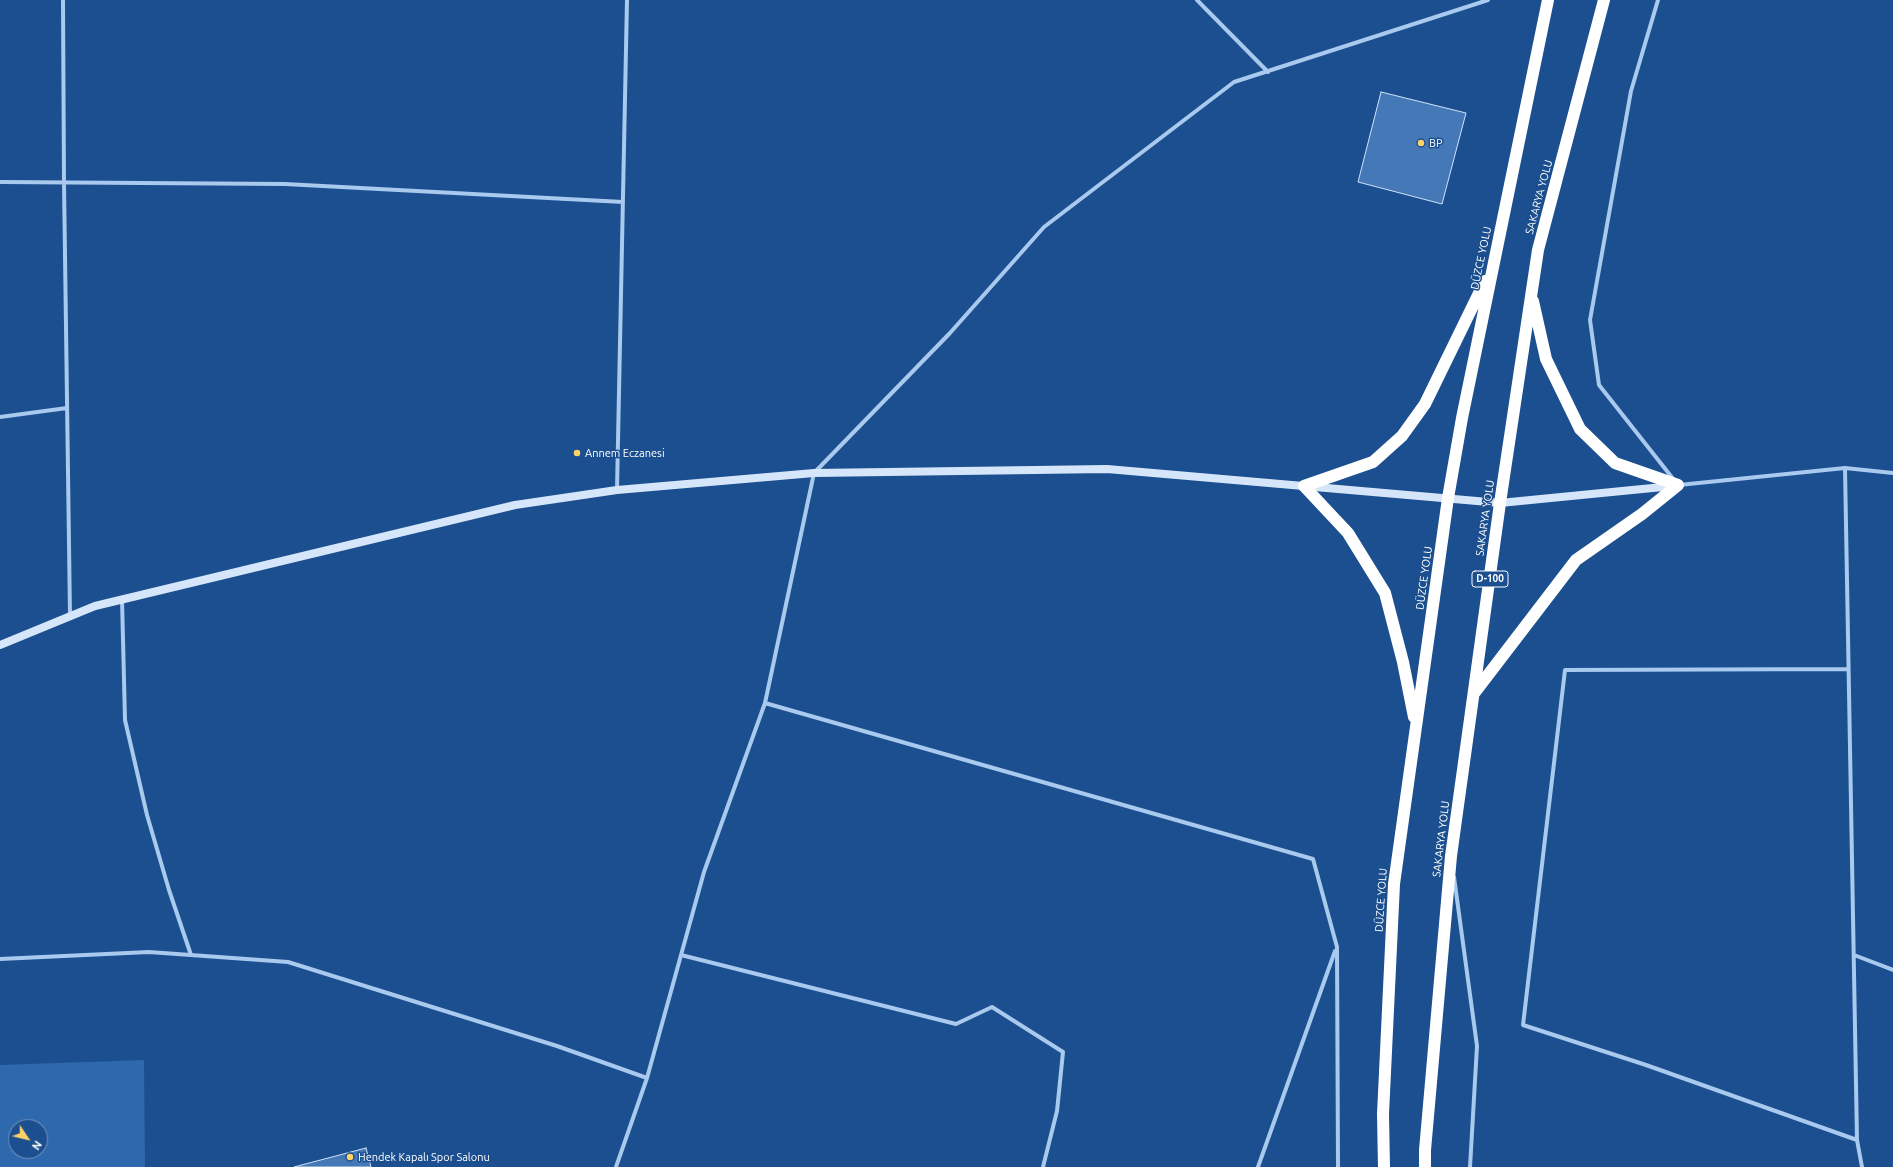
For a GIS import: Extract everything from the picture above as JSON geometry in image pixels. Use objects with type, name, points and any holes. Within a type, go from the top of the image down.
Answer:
[{"type":"highway","name":"DÜZCE YOLU","points":[[1384,1167],[1383,1114],[1394,884],[1448,498],[1462,418],[1548,0]]},
{"type":"highway","name":"SAKARYA YOLU","points":[[1425,1167],[1425,1150],[1451,856],[1500,503],[1538,250],[1604,0]]},
{"type":"highway","points":[[1416,726],[1403,662],[1385,593],[1348,533],[1304,486],[1373,462],[1402,436],[1425,404],[1493,266]]},
{"type":"highway","points":[[1532,294],[1546,359],[1580,429],[1614,463],[1678,485]]},
{"type":"highway","points":[[1474,693],[1576,560],[1642,514],[1678,485]]},
{"type":"main road","points":[[0,645],[95,606],[122,599],[515,505],[617,490],[814,473],[1107,469],[1500,503],[1678,485]]},
{"type":"street","points":[[63,0],[70,616]]},
{"type":"street","points":[[617,490],[627,0]]},
{"type":"street","points":[[1197,0],[1268,72]]},
{"type":"street","points":[[616,1167],[647,1078],[704,872],[765,703],[814,473],[950,333],[1044,228],[1234,82],[1488,0]]},
{"type":"street","points":[[1658,0],[1630,91],[1590,320],[1599,385],[1678,485],[1845,468],[1893,473]]},
{"type":"street","points":[[0,182],[285,184],[623,202]]},
{"type":"street","points":[[0,417],[67,408]]},
{"type":"street","points":[[1845,468],[1857,1140],[1862,1167]]},
{"type":"street","points":[[122,599],[125,720],[147,815],[169,890],[191,955]]},
{"type":"street","points":[[1848,670],[1565,670],[1523,1025],[1646,1065],[1857,1140]]},
{"type":"street","points":[[765,703],[1314,859],[1337,947],[1338,1167]]},
{"type":"street","points":[[1451,856],[1477,1046],[1470,1167]]},
{"type":"street","points":[[1258,1167],[1337,947]]},
{"type":"street","points":[[0,958],[149,952],[288,962],[558,1046],[647,1078]]},
{"type":"street","points":[[681,955],[956,1024],[992,1007],[1063,1052],[1057,1111],[1043,1167]]},
{"type":"street","points":[[1854,955],[1893,970]]},
{"type":"shaded area","points":[[144,1060],[145,1167],[0,1167],[0,1065]]},
{"type":"building","points":[[1381,92],[1466,113],[1442,204],[1358,182]]},
{"type":"building","name":"Hendek Kapalı Spor Salonu","points":[[366,1148],[371,1167],[294,1167]]},
{"type":"place","name":"BP","points":[[1421,143]]},
{"type":"place","name":"Annem Eczanesi","points":[[577,453]]},
{"type":"place","name":"Hendek Kapalı Spor Salonu","points":[[350,1157]]}]
